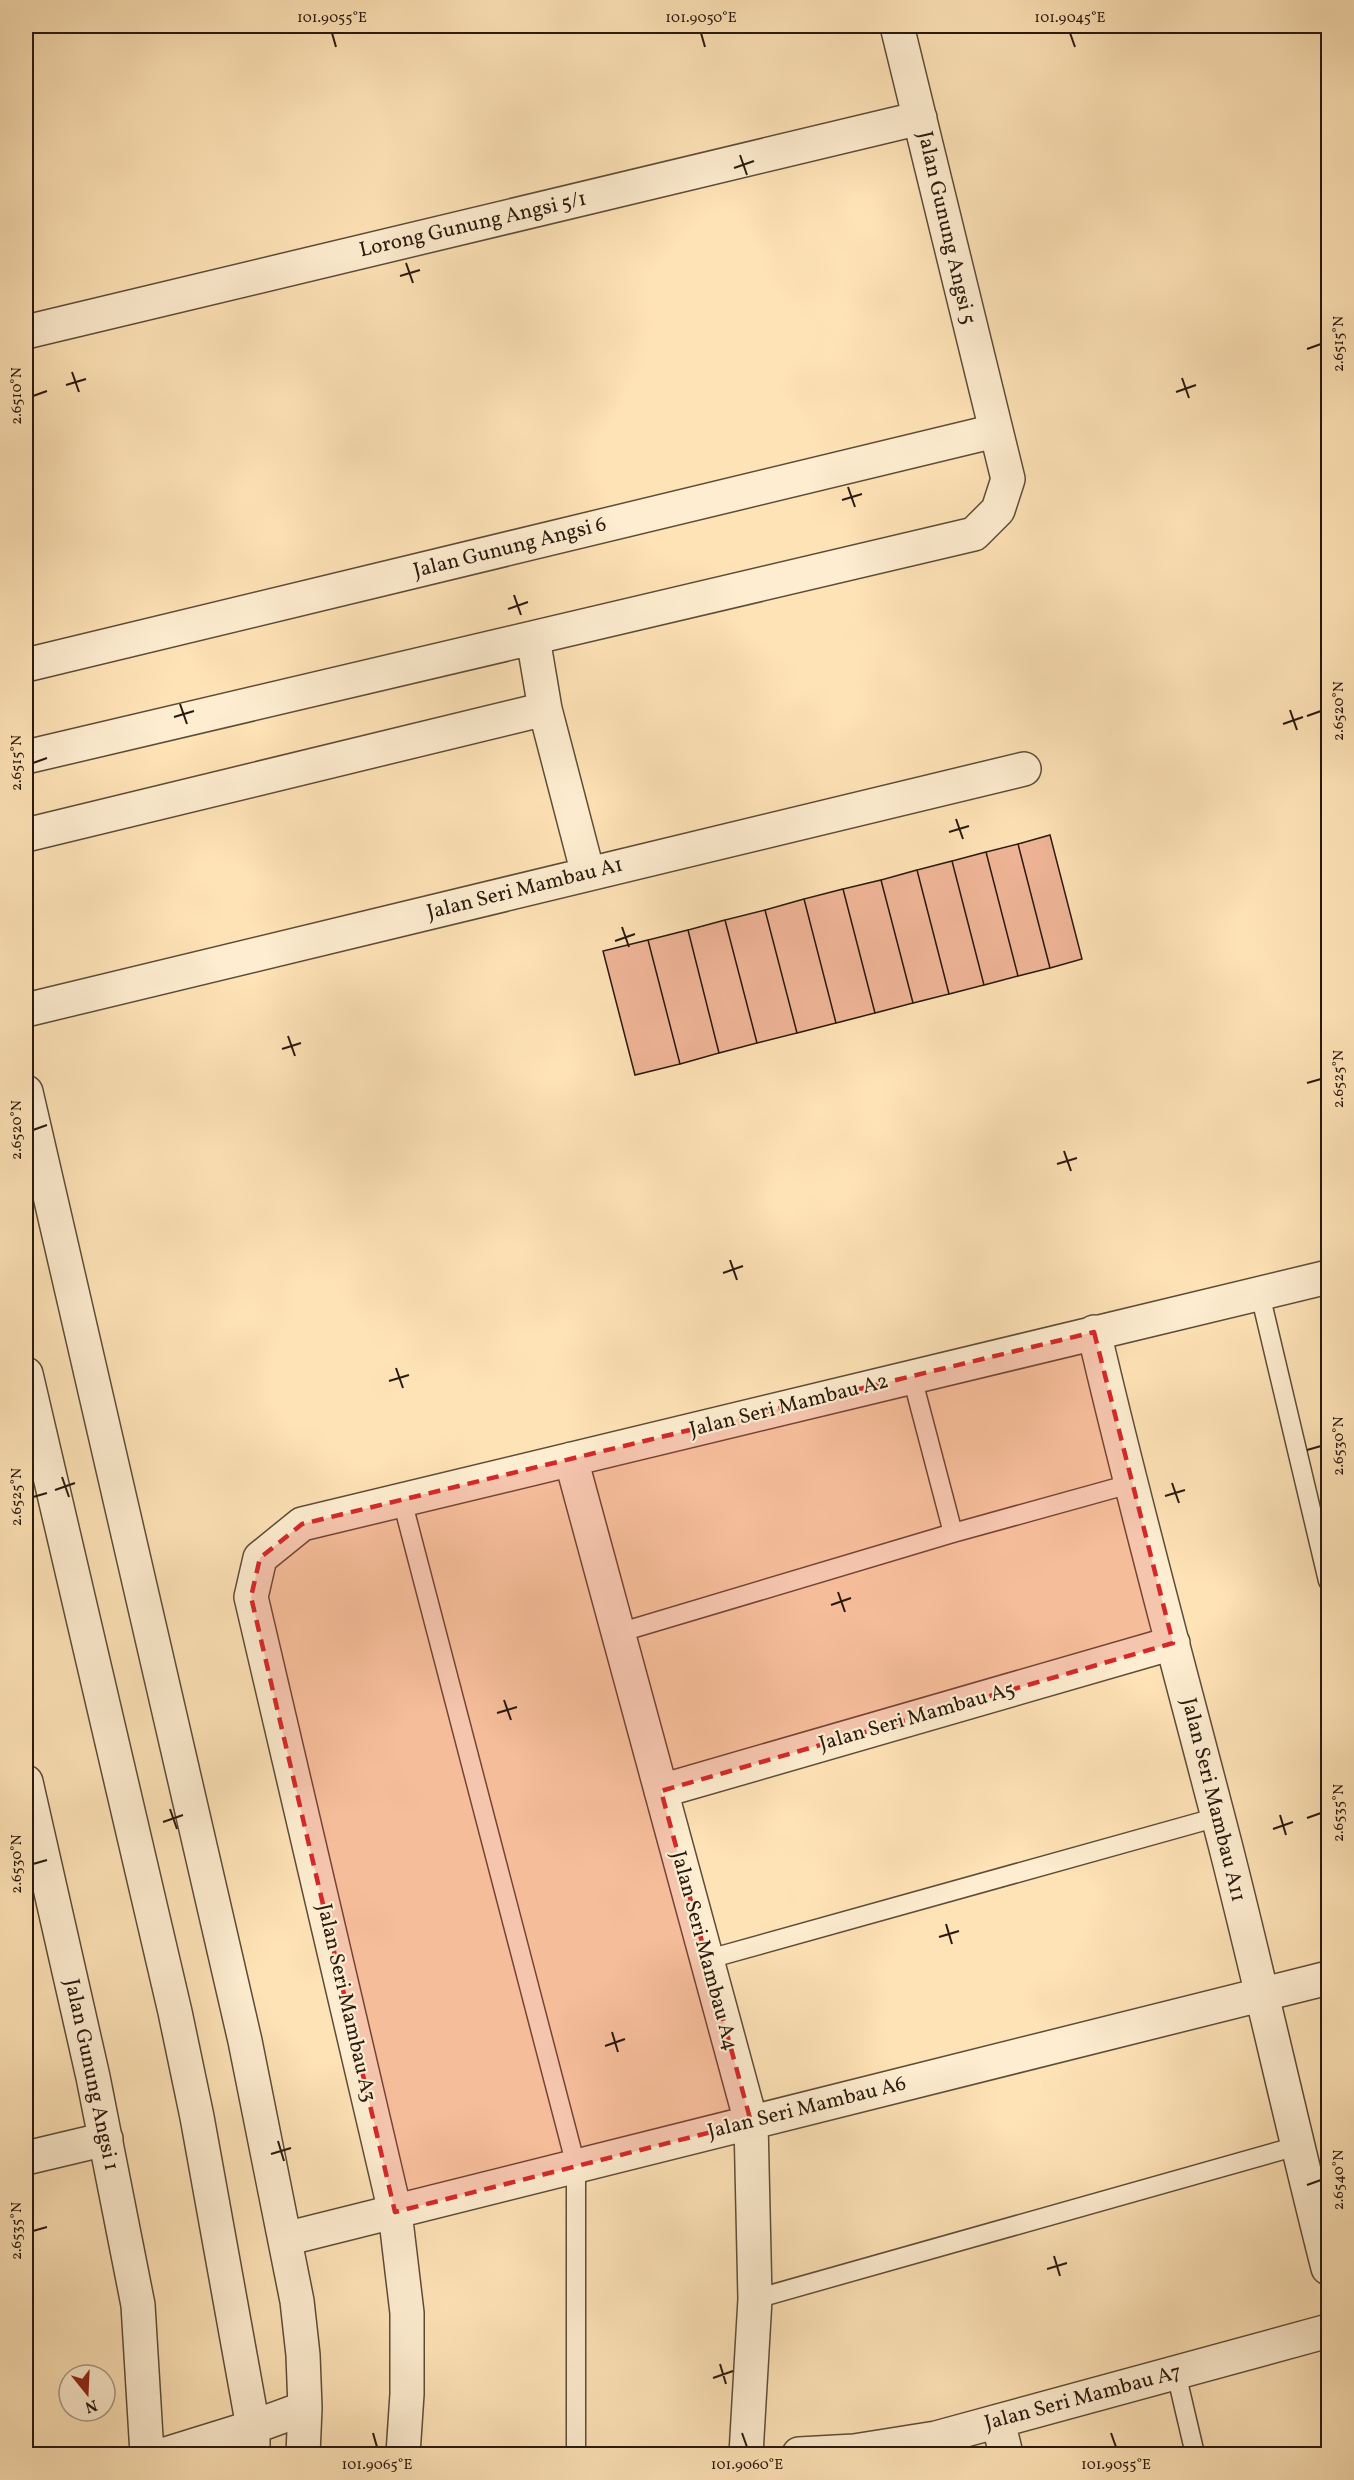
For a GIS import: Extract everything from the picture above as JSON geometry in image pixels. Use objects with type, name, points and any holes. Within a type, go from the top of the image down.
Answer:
[{"type":"street","name":"Jalan Gunung Angsi 5","points":[[26,757],[974,534],[998,510],[1008,479],[897,26]]},
{"type":"street","name":"Lorong Gunung Angsi 5/1","points":[[26,332],[920,118]]},
{"type":"street","name":"Jalan Gunung Angsi 6","points":[[26,665],[995,431]]},
{"type":"street","points":[[533,638],[545,709],[588,874]]},
{"type":"street","points":[[26,835],[545,709]]},
{"type":"street","name":"Jalan Seri Mambau A1","points":[[26,1010],[1024,769]]},
{"type":"street","points":[[26,1092],[245,2041],[297,2301],[303,2355],[305,2408],[303,2454]]},
{"type":"street","name":"Jalan Seri Mambau A2","points":[[260,1558],[302,1524],[1329,1277]]},
{"type":"street","name":"Jalan Seri Mambau A11","points":[[1094,1332],[1130,1485],[1263,1995],[1297,2146],[1329,2268]]},
{"type":"street","points":[[26,1374],[175,2012],[197,2117],[253,2441]]},
{"type":"street","name":"Jalan Seri Mambau A4","points":[[571,1459],[705,1960],[751,2122],[755,2299],[746,2454]]},
{"type":"street","name":"Jalan Seri Mambau A3","points":[[260,1558],[251,1597],[395,2212],[407,2313],[407,2394],[403,2454]]},
{"type":"street","name":"Jalan Seri Mambau A5","points":[[661,1791],[1173,1643]]},
{"type":"street","name":"Jalan Gunung Angsi 1","points":[[26,1782],[31,1831],[106,2139],[138,2305],[147,2454]]},
{"type":"street","name":"Jalan Seri Mambau A6","points":[[285,2239],[1329,1978]]},
{"type":"street","points":[[26,2158],[106,2139]]},
{"type":"street","name":"Jalan Seri Mambau A7","points":[[799,2454],[854,2451],[936,2438],[1329,2331]]},
{"type":"street","points":[[166,2454],[253,2441],[305,2408]]},
{"type":"street","points":[[998,2421],[1006,2454]]},
{"type":"lane","points":[[1260,1294],[1329,1581]]},
{"type":"lane","points":[[912,1377],[953,1533]]},
{"type":"lane","points":[[618,1633],[953,1533],[1130,1485]]},
{"type":"lane","points":[[402,1500],[576,2166],[576,2454]]},
{"type":"lane","points":[[705,1960],[1218,1817]]},
{"type":"lane","points":[[755,2299],[1297,2146]]},
{"type":"lane","points":[[1176,2373],[1195,2454]]},
{"type":"highlighted area","points":[[1094,1332],[1173,1643],[661,1791],[751,2122],[395,2212],[251,1597],[260,1558],[302,1524]]},
{"type":"building","points":[[1050,835],[1082,959],[1050,968],[1018,844]]},
{"type":"building","points":[[1018,844],[1050,968],[1018,976],[986,852]]},
{"type":"building","points":[[986,852],[1018,976],[984,985],[952,861]]},
{"type":"building","points":[[952,861],[984,985],[949,994],[917,870]]},
{"type":"building","points":[[917,870],[949,994],[913,1003],[881,880]]},
{"type":"building","points":[[881,880],[913,1003],[875,1013],[843,889]]},
{"type":"building","points":[[843,889],[875,1013],[836,1023],[804,899]]},
{"type":"building","points":[[804,899],[836,1023],[797,1033],[765,910]]},
{"type":"building","points":[[765,910],[797,1033],[757,1043],[725,920]]},
{"type":"building","points":[[725,920],[757,1043],[719,1053],[688,930]]},
{"type":"building","points":[[688,930],[719,1053],[680,1064],[648,940]]},
{"type":"building","points":[[648,940],[680,1064],[635,1075],[603,951]]}]
